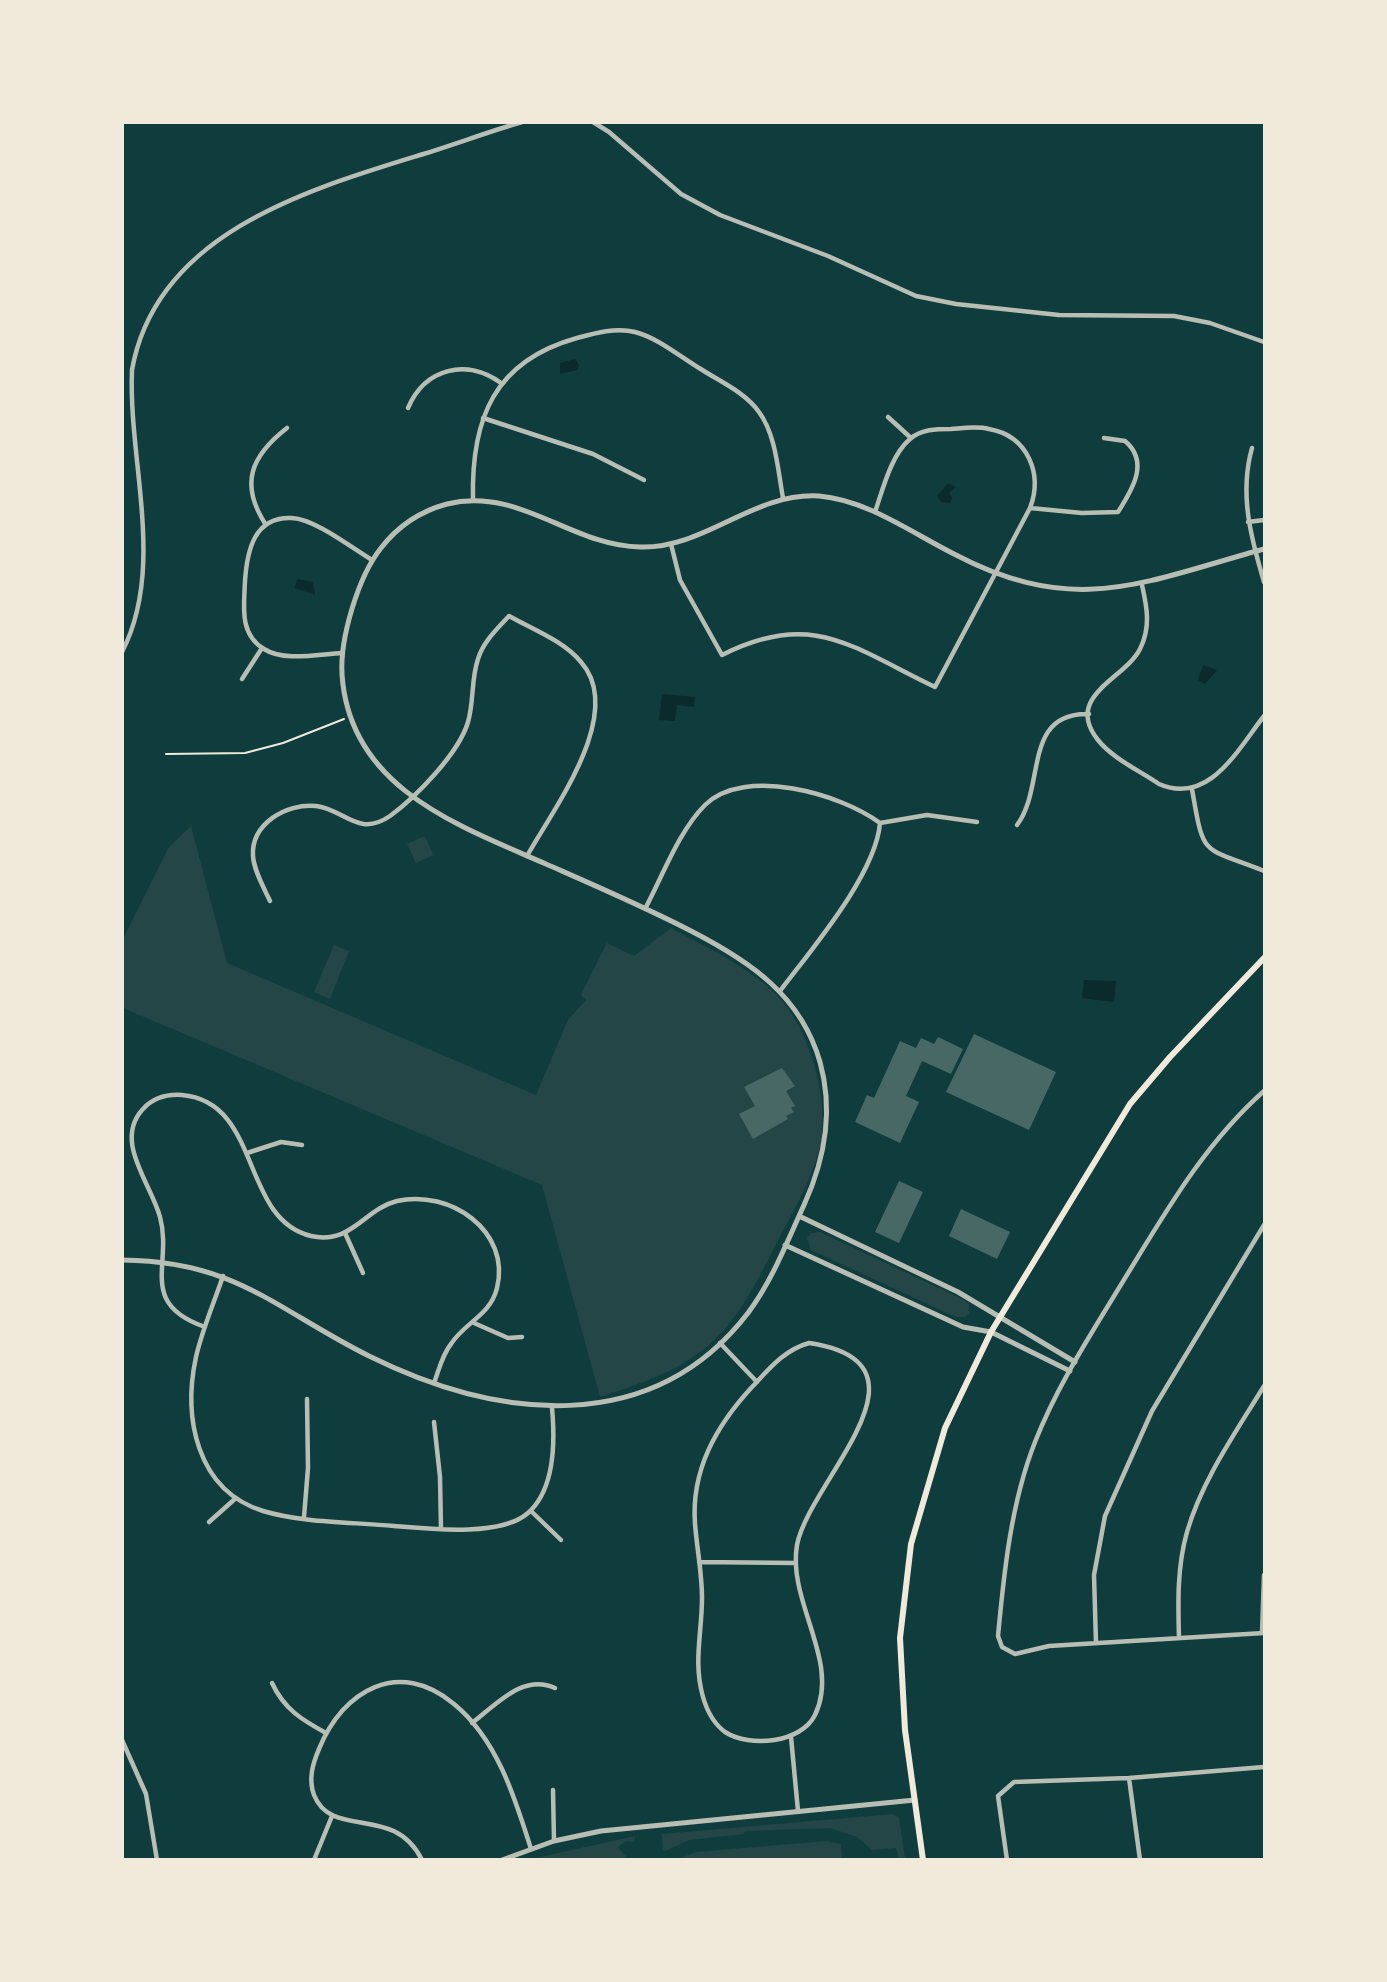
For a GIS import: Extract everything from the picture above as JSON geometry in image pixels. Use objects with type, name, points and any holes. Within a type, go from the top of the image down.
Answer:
[{"type":"main road","points":[[923,1860],[905,1730],[900,1638],[911,1544],[945,1428],[991,1332],[1130,1104],[1170,1057],[1265,958]]},
{"type":"street","points":[[122,652],[138,610],[142,575],[132,370],[140,337],[165,291],[193,260],[219,239],[294,199],[345,178],[522,122]]},
{"type":"street","points":[[593,122],[609,131],[681,194],[720,215],[828,257],[916,296],[956,304],[1059,315],[1174,316],[1209,323],[1265,342]]},
{"type":"street","points":[[473,500],[474,449],[483,418],[501,383],[531,357],[568,341],[613,331],[649,337],[743,396],[759,411],[771,438],[783,498]]},
{"type":"street","points":[[408,408],[423,383],[440,374],[480,370],[501,383]]},
{"type":"street","points":[[888,416],[911,438]]},
{"type":"street","points":[[483,418],[593,454],[644,480]]},
{"type":"street","points":[[266,525],[252,494],[254,468],[261,451],[287,428]]},
{"type":"street","points":[[671,544],[680,580],[722,655],[773,635],[818,634],[935,687],[993,573],[1030,508],[1036,485],[1033,465],[1022,447],[1004,433],[984,428],[934,429],[911,438],[901,450],[874,513]]},
{"type":"street","points":[[1030,508],[1082,513],[1118,512],[1136,480],[1137,461],[1125,441],[1104,438]]},
{"type":"street","points":[[1252,448],[1246,480],[1248,522],[1265,582]]},
{"type":"street","points":[[122,1260],[160,1260],[223,1276],[270,1297],[368,1355],[434,1383],[495,1399],[552,1408],[600,1404],[649,1389],[682,1373],[720,1343],[755,1304],[799,1216],[822,1155],[827,1126],[827,1098],[822,1069],[809,1034],[780,991],[737,955],[646,907],[453,824],[411,797],[373,756],[351,716],[344,688],[342,653],[359,591],[372,560],[388,539],[418,515],[435,507],[473,500],[522,507],[617,545],[650,547],[671,544],[783,498],[831,497],[874,513],[993,573],[1057,589],[1097,591],[1142,585],[1265,549]]},
{"type":"street","points":[[342,653],[284,655],[262,648],[246,628],[243,610],[249,545],[266,525],[283,518],[301,519],[372,560]]},
{"type":"street","points":[[1248,522],[1265,520]]},
{"type":"street","points":[[1142,585],[1148,616],[1143,642],[1131,663],[1097,690],[1089,713],[1093,732],[1103,745],[1160,785],[1181,790],[1192,789],[1217,775],[1264,719]]},
{"type":"street","points":[[270,901],[253,857],[256,837],[273,817],[314,806],[352,822],[371,824],[390,816],[411,797],[461,739],[471,711],[478,658],[484,646],[509,616],[576,656],[590,674],[597,700],[596,720],[578,765],[527,856]]},
{"type":"street","points":[[242,679],[262,648]]},
{"type":"street","points":[[1017,825],[1031,798],[1046,732],[1069,715],[1089,713]]},
{"type":"street","points":[[646,907],[696,816],[714,798],[729,790],[759,787],[820,794],[857,807],[880,823],[927,815],[977,822]]},
{"type":"street","points":[[1192,789],[1200,838],[1210,851],[1265,871]]},
{"type":"street","points":[[780,991],[858,880],[879,832],[880,823]]},
{"type":"street","points":[[1265,1091],[1246,1107],[1190,1173],[1070,1371],[1034,1444],[1014,1516],[998,1636],[1002,1647],[1015,1654],[1049,1646],[1263,1633],[1265,1575]]},
{"type":"street","points":[[205,1326],[178,1314],[164,1294],[160,1260],[161,1220],[132,1144],[134,1122],[141,1112],[164,1097],[193,1097],[222,1114],[236,1131],[271,1207],[284,1222],[311,1236],[345,1233],[389,1203],[409,1199],[451,1208],[477,1221],[494,1241],[499,1273],[491,1305],[450,1345],[434,1383]]},
{"type":"street","points":[[247,1153],[281,1142],[302,1145]]},
{"type":"street","points":[[799,1216],[958,1292],[999,1319],[1076,1362]]},
{"type":"street","points":[[1096,1643],[1094,1575],[1105,1516],[1152,1411],[1265,1225]]},
{"type":"street","points":[[345,1233],[363,1273]]},
{"type":"street","points":[[785,1245],[964,1327],[991,1332],[1070,1371]]},
{"type":"street","points":[[223,1276],[205,1326],[193,1375],[194,1433],[201,1456],[213,1476],[236,1497],[262,1511],[440,1529],[499,1527],[520,1519],[531,1511],[543,1492],[551,1460],[552,1408]]},
{"type":"street","points":[[474,1323],[508,1338],[522,1338]]},
{"type":"street","points":[[720,1343],[757,1382]]},
{"type":"street","points":[[809,1343],[837,1348],[855,1359],[867,1376],[871,1397],[865,1417],[807,1516],[797,1547],[796,1563],[821,1672],[822,1691],[808,1726],[791,1737],[747,1739],[734,1736],[710,1716],[696,1665],[702,1605],[695,1505],[705,1455],[721,1424],[757,1382],[778,1360],[809,1343]]},
{"type":"street","points":[[1179,1638],[1178,1587],[1187,1532],[1219,1460],[1265,1386]]},
{"type":"street","points":[[304,1517],[308,1468],[307,1399]]},
{"type":"street","points":[[434,1422],[440,1476],[440,1529]]},
{"type":"street","points":[[209,1522],[236,1497]]},
{"type":"street","points":[[531,1511],[561,1540]]},
{"type":"street","points":[[699,1562],[796,1563]]},
{"type":"street","points":[[422,1860],[409,1840],[393,1828],[332,1816],[317,1801],[311,1781],[315,1758],[326,1733],[353,1698],[366,1689],[389,1682],[411,1684],[436,1693],[456,1705],[472,1723],[504,1773],[531,1849]]},
{"type":"street","points":[[472,1723],[525,1685],[543,1683],[555,1688]]},
{"type":"street","points":[[272,1684],[293,1714],[326,1733]]},
{"type":"street","points":[[791,1737],[798,1811]]},
{"type":"street","points":[[122,1740],[146,1794],[158,1860]]},
{"type":"street","points":[[1007,1860],[998,1796],[1014,1782],[1129,1778],[1265,1767]]},
{"type":"street","points":[[1129,1778],[1140,1860]]},
{"type":"street","points":[[554,1790],[554,1842]]},
{"type":"street","points":[[502,1860],[554,1842],[648,1824],[915,1800]]},
{"type":"street","points":[[314,1860],[332,1816]]},
{"type":"path","points":[[166,754],[226,754],[264,749],[351,716]]},
{"type":"shaded area","points":[[575,359],[579,365],[578,370],[560,374],[560,363]]},
{"type":"shaded area","points":[[948,483],[956,487],[949,493],[952,498],[950,503],[941,502],[937,496]]},
{"type":"shaded area","points":[[297,579],[313,582],[315,595],[295,588]]},
{"type":"shaded area","points":[[1203,665],[1217,670],[1205,684],[1198,680]]},
{"type":"shaded area","points":[[662,694],[695,697],[694,707],[677,705],[675,721],[659,720]]},
{"type":"shaded area","points":[[191,826],[227,963],[536,1095],[568,1020],[586,1000],[581,995],[607,943],[634,956],[671,928],[730,960],[770,989],[782,1001],[802,1032],[816,1070],[822,1110],[820,1146],[800,1198],[761,1273],[748,1297],[723,1331],[701,1351],[674,1368],[600,1397],[542,1185],[123,1008],[122,941],[169,847]]},
{"type":"shaded area","points":[[425,836],[433,855],[416,863],[407,844]]},
{"type":"shaded area","points":[[334,945],[349,951],[330,999],[314,992]]},
{"type":"shaded area","points":[[1084,980],[1116,981],[1114,1002],[1082,998]]},
{"type":"shaded area","points":[[820,1232],[964,1300],[969,1304],[969,1313],[965,1317],[956,1317],[811,1250],[807,1238],[811,1233]]},
{"type":"shaded area","points":[[893,1814],[899,1818],[905,1859],[899,1859],[896,1848],[872,1850],[857,1837],[830,1828],[745,1831],[744,1834],[689,1840],[665,1851],[663,1849],[662,1834]]},
{"type":"shaded area","points":[[635,1836],[634,1842],[626,1841],[618,1847],[628,1859],[531,1859]]},
{"type":"shaded area","points":[[827,1841],[841,1844],[842,1859],[678,1859],[696,1852]]},
{"type":"building","points":[[974,1034],[1056,1072],[1029,1130],[946,1092]]},
{"type":"building","points":[[938,1037],[963,1049],[951,1074],[922,1061],[906,1096],[919,1102],[900,1143],[855,1122],[867,1095],[874,1098],[900,1041],[916,1048],[921,1038],[934,1044]]},
{"type":"building","points":[[782,1068],[795,1086],[786,1091],[795,1106],[791,1108],[794,1112],[786,1116],[788,1119],[753,1139],[739,1114],[755,1106],[744,1087]]},
{"type":"building","points":[[899,1181],[923,1192],[899,1243],[875,1232]]},
{"type":"building","points":[[961,1209],[1010,1232],[997,1259],[949,1236]]}]
